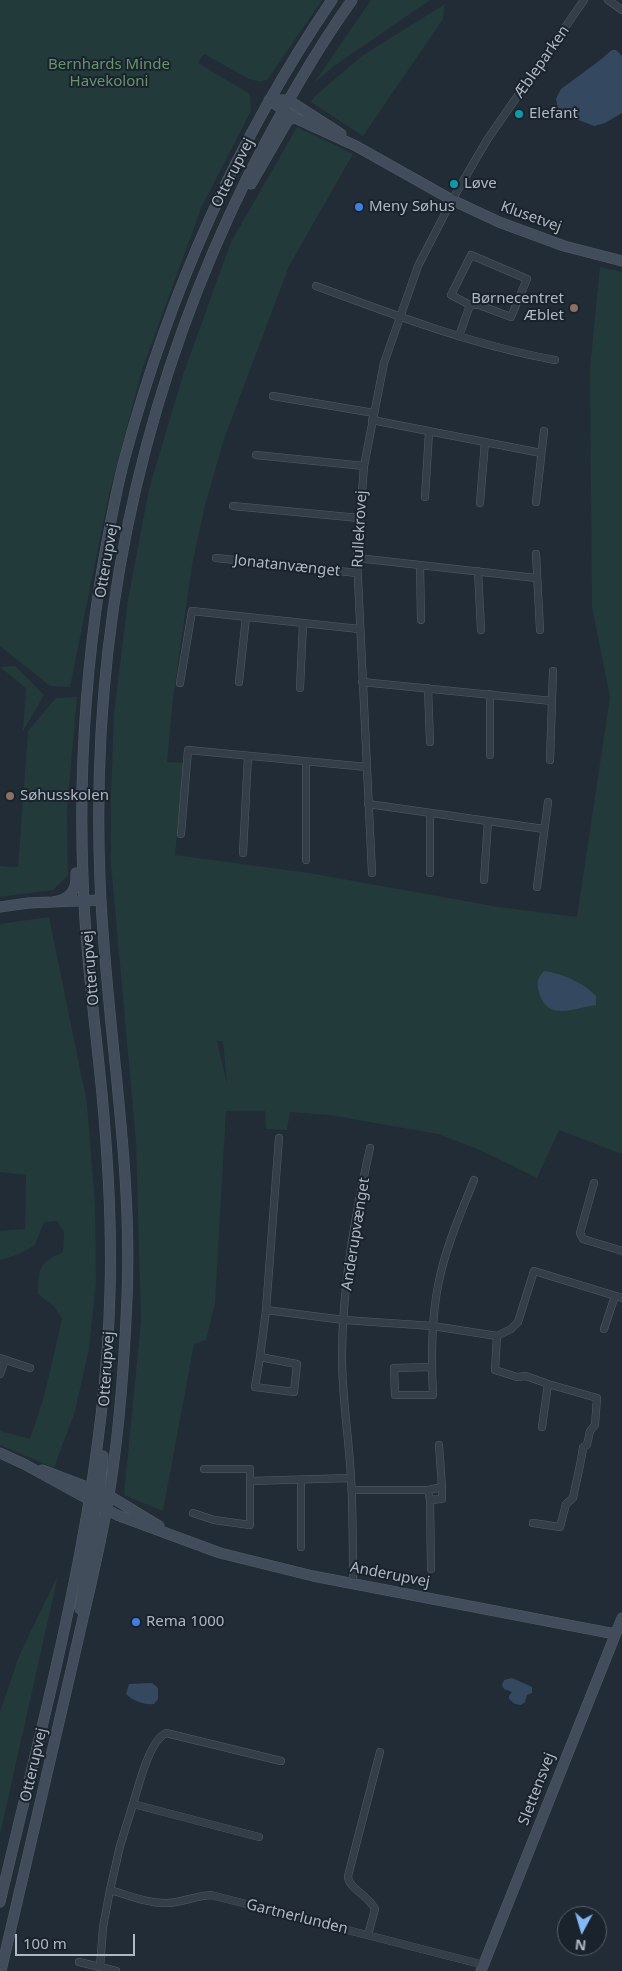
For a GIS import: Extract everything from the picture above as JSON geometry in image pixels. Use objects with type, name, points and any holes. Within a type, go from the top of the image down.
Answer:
[{"type":"main road","points":[[285,100],[282,92],[313,39],[332,0]]},
{"type":"main road","name":"Otterupvej","points":[[1,1971],[78,1640],[106,1510],[100,1492],[100,1434],[105,1383],[110,1288],[107,1153],[88,965],[81,826],[88,675],[107,536],[124,459],[164,327],[183,280],[224,186],[269,100],[332,0]]},
{"type":"main road","points":[[283,110],[285,100],[326,35],[352,0]]},
{"type":"main road","points":[[269,100],[285,100]]},
{"type":"main road","name":"Klusetvej","points":[[269,100],[295,118],[356,146],[452,200],[500,223],[564,246],[622,261]]},
{"type":"main road","name":"Klusetvej","points":[[285,100],[340,133],[356,146]]},
{"type":"main road","name":"Otterupvej","points":[[100,1492],[117,1437],[124,1362],[127,1290],[124,1152],[101,900],[98,824],[100,743],[105,676],[124,539],[143,461],[181,332],[231,212],[283,110]]},
{"type":"main road","points":[[231,212],[258,174],[288,120],[295,118]]},
{"type":"main road","points":[[53,902],[68,897],[75,888],[75,818],[83,770]]},
{"type":"main road","points":[[0,907],[101,900]]},
{"type":"main road","name":"Anderupvej","points":[[0,1453],[24,1464],[100,1492],[157,1524],[163,1531]]},
{"type":"main road","name":"Anderupvej","points":[[24,1464],[106,1510],[235,1558],[353,1584],[616,1634]]},
{"type":"main road","points":[[78,1640],[81,1593],[92,1503],[100,1492]]},
{"type":"main road","name":"Otterupvej","points":[[0,1902],[92,1503]]},
{"type":"main road","name":"Slettensvej","points":[[482,1968],[622,1618]]},
{"type":"street","name":"Æbleparken","points":[[452,200],[487,140],[584,0]]},
{"type":"street","points":[[608,0],[622,10]]},
{"type":"street","name":"Rullekrovej","points":[[372,873],[357,573],[359,518],[364,466],[384,363],[418,266],[452,200]]},
{"type":"street","points":[[471,255],[527,279],[511,317],[480,305],[470,305],[451,295],[471,255]]},
{"type":"street","points":[[316,286],[459,336],[523,354],[555,360]]},
{"type":"street","points":[[459,336],[470,305]]},
{"type":"street","points":[[273,396],[373,417],[429,432],[541,454]]},
{"type":"street","points":[[536,502],[544,431]]},
{"type":"street","points":[[425,496],[429,432]]},
{"type":"street","points":[[480,503],[485,442]]},
{"type":"street","points":[[256,455],[364,466]]},
{"type":"street","points":[[233,506],[359,518]]},
{"type":"street","points":[[536,554],[540,630]]},
{"type":"street","name":"Jonatanvænget","points":[[216,558],[357,573]]},
{"type":"street","points":[[357,558],[536,578]]},
{"type":"street","points":[[420,565],[421,620]]},
{"type":"street","points":[[478,571],[481,630]]},
{"type":"street","points":[[180,683],[192,611],[359,629]]},
{"type":"street","points":[[240,682],[246,617]]},
{"type":"street","points":[[300,688],[303,623]]},
{"type":"street","points":[[550,760],[553,671]]},
{"type":"street","points":[[362,682],[552,701]]},
{"type":"street","points":[[428,688],[430,742]]},
{"type":"street","points":[[490,694],[490,755]]},
{"type":"street","points":[[181,834],[188,750],[366,767]]},
{"type":"street","points":[[243,853],[248,756]]},
{"type":"street","points":[[306,762],[306,860]]},
{"type":"street","points":[[537,887],[548,802]]},
{"type":"street","points":[[368,804],[544,829]]},
{"type":"street","points":[[430,813],[430,873]]},
{"type":"street","points":[[484,880],[488,821]]},
{"type":"street","points":[[260,1357],[297,1364],[294,1392],[255,1387],[266,1310],[279,1138]]},
{"type":"street","name":"Anderupvænget","points":[[353,1584],[352,1490],[343,1392],[342,1356],[348,1273],[359,1200],[370,1148]]},
{"type":"street","points":[[432,1367],[394,1368],[395,1395],[433,1395],[432,1326],[439,1280],[452,1234],[474,1180]]},
{"type":"street","points":[[594,1183],[580,1233],[583,1239],[622,1251]]},
{"type":"street","points":[[266,1310],[344,1320],[432,1326],[497,1336],[511,1329],[518,1322],[534,1271],[618,1297],[604,1329]]},
{"type":"street","points":[[497,1336],[495,1370],[517,1377],[526,1376],[597,1398],[595,1425],[590,1431],[587,1445],[583,1448],[573,1498],[566,1504],[560,1527],[533,1523]]},
{"type":"street","points":[[0,1374],[2,1359],[30,1368]]},
{"type":"street","points":[[542,1427],[548,1384]]},
{"type":"street","points":[[430,1500],[442,1499],[439,1445]]},
{"type":"street","points":[[194,1513],[214,1520],[250,1525],[250,1469],[204,1469]]},
{"type":"street","points":[[250,1481],[351,1478]]},
{"type":"street","points":[[301,1480],[301,1547]]},
{"type":"street","points":[[352,1490],[428,1490],[442,1487]]},
{"type":"street","points":[[428,1490],[430,1500],[431,1569]]},
{"type":"street","points":[[100,1967],[103,1927],[120,1846],[145,1768],[157,1739],[166,1733],[281,1761]]},
{"type":"street","points":[[368,1935],[375,1909],[368,1898],[351,1886],[348,1876],[380,1752]]},
{"type":"street","points":[[133,1804],[259,1837]]},
{"type":"street","name":"Gartnerlunden","points":[[110,1890],[159,1903],[170,1903],[197,1896],[211,1895],[368,1935],[482,1968]]},
{"type":"street","points":[[79,1962],[116,1971]]},
{"type":"green space","name":"Bernhards Minde Havekoloni","points":[[0,0],[322,0],[268,79],[261,82],[249,79],[204,54],[198,63],[250,94],[251,111],[202,206],[142,370],[109,494],[70,687],[50,686],[0,646]]},
{"type":"green space","points":[[371,0],[430,0],[334,66],[314,83]]},
{"type":"green space","points":[[445,4],[443,19],[363,136],[311,102],[315,96],[362,56]]},
{"type":"green space","points":[[297,127],[353,154],[289,266],[224,439],[205,505],[192,565],[173,698],[167,762],[184,763],[175,855],[309,873],[499,907],[577,917],[610,697],[592,607],[590,368],[600,267],[622,272],[622,1154],[559,1130],[537,1178],[480,1150],[438,1134],[329,1115],[290,1112],[287,1130],[266,1129],[265,1111],[226,1111],[215,1303],[206,1340],[194,1344],[163,1511],[124,1495],[141,1322],[136,1142],[111,864],[114,714],[128,600],[149,489],[184,372],[231,242]],"holes":[[[217,1041],[223,1041],[227,1084]]]},
{"type":"green space","points":[[15,666],[44,695],[23,731],[26,688],[0,667]]},
{"type":"green space","points":[[77,697],[67,810],[68,875],[53,890],[0,897],[0,866],[18,867],[28,731],[56,698]]},
{"type":"green space","points":[[49,917],[87,1103],[95,1206],[96,1282],[89,1349],[75,1411],[54,1468],[0,1445],[0,1431],[30,1439],[45,1393],[62,1319],[54,1306],[38,1294],[41,1267],[63,1252],[64,1232],[57,1221],[44,1222],[35,1245],[19,1254],[0,1260],[0,1231],[25,1229],[26,1175],[0,1172],[0,924]]},
{"type":"green space","points":[[58,1575],[0,1835],[0,1712],[19,1656]]},
{"type":"water","points":[[612,50],[616,50],[622,56],[622,113],[605,123],[594,126],[563,114],[558,109],[556,99],[561,89]]},
{"type":"water","points":[[544,971],[559,974],[579,983],[596,996],[596,1005],[562,1011],[548,1007],[543,1001],[538,986],[539,978]]},
{"type":"water","points":[[512,1678],[532,1687],[532,1693],[527,1695],[525,1702],[521,1705],[515,1704],[509,1699],[512,1692],[504,1689],[502,1685],[504,1680]]},
{"type":"water","points":[[152,1683],[158,1688],[158,1699],[154,1704],[139,1702],[126,1694],[129,1684]]},
{"type":"place","name":"Elefant","points":[[519,114]]},
{"type":"place","name":"Løve","points":[[454,184]]},
{"type":"place","name":"Meny Søhus","points":[[359,207]]},
{"type":"place","name":"Børnecentret Æblet","points":[[574,308]]},
{"type":"place","name":"Søhusskolen","points":[[10,796]]},
{"type":"place","name":"Rema 1000","points":[[136,1622]]}]
